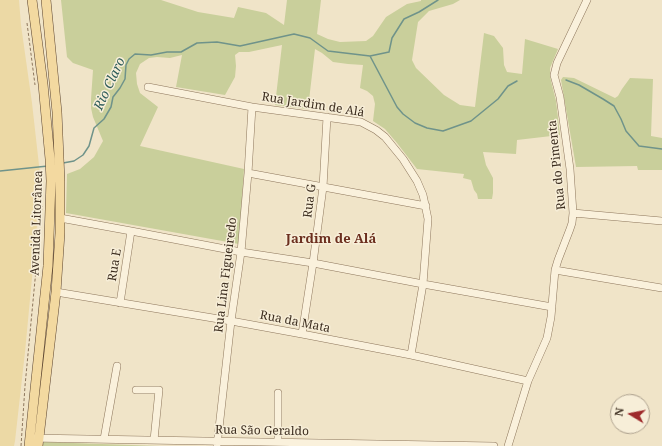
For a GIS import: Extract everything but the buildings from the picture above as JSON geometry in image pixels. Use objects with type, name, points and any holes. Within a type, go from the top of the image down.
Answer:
[{"type":"main road","name":"Avenida Litorânea","points":[[32,0],[43,84],[55,158]]},
{"type":"main road","name":"Avenida Litorânea","points":[[34,442],[51,292],[59,247],[60,218],[55,181],[54,82],[46,1]]},
{"type":"main road","name":"Avenida Litorânea","points":[[51,292],[49,246],[50,196],[55,181]]},
{"type":"street","name":"Rua do Pimenta","points":[[508,446],[528,381],[547,338],[550,327],[555,270],[570,230],[573,213],[570,169],[560,97],[554,74],[556,63],[587,0]]},
{"type":"street","name":"Rua Jardim de Alá","points":[[148,87],[252,107],[361,122],[376,130],[384,137],[403,159],[417,181],[423,195],[428,219],[423,284],[411,355]]},
{"type":"street","name":"Rua Lina Figueiredo","points":[[218,444],[231,321],[241,252],[252,107]]},
{"type":"street","name":"Rua G","points":[[302,334],[323,188],[327,117]]},
{"type":"street","points":[[248,173],[426,206]]},
{"type":"street","points":[[573,213],[662,221]]},
{"type":"street","points":[[60,218],[131,230],[241,252],[313,263],[552,307]]},
{"type":"street","name":"Rua E","points":[[120,303],[131,230]]},
{"type":"street","points":[[555,270],[662,288]]},
{"type":"street","name":"Rua da Mata","points":[[51,292],[302,334],[411,355],[528,381]]},
{"type":"street","points":[[104,437],[117,366]]},
{"type":"street","points":[[136,390],[159,390],[154,437]]},
{"type":"street","points":[[278,393],[278,442]]},
{"type":"street","name":"Rua São Geraldo","points":[[34,442],[104,437],[154,437],[218,444],[278,442],[494,446]]},
{"type":"path","points":[[27,19],[36,87]]},
{"type":"path","points":[[21,446],[42,205]]},
{"type":"green space","points":[[61,0],[161,0],[198,12],[234,18],[238,7],[266,13],[284,25],[287,0],[321,0],[317,34],[340,42],[366,41],[373,36],[386,17],[407,4],[421,0],[460,0],[453,4],[429,11],[418,22],[412,60],[416,68],[444,95],[460,105],[475,107],[484,33],[494,36],[503,48],[504,65],[507,72],[522,74],[525,39],[558,49],[550,68],[550,75],[556,101],[560,135],[517,140],[516,154],[483,152],[486,165],[493,178],[493,193],[492,199],[478,199],[471,180],[463,178],[464,174],[417,169],[385,129],[373,121],[375,104],[373,96],[360,88],[363,65],[333,62],[315,49],[308,109],[275,105],[282,45],[249,52],[239,52],[235,55],[235,77],[225,95],[176,87],[182,55],[170,58],[149,58],[140,64],[136,73],[137,84],[140,93],[158,107],[140,146],[244,169],[239,244],[66,213],[67,174],[80,169],[94,157],[103,141],[91,108],[93,70],[73,63],[67,57]]},
{"type":"green space","points":[[563,77],[574,78],[615,98],[630,78],[653,79],[651,136],[662,138],[662,170],[638,170],[637,166],[576,167],[561,80]]},
{"type":"green space","points":[[44,442],[160,446],[42,446]]},
{"type":"sand","points":[[0,0],[19,0],[41,183],[25,352],[14,446],[0,446]]},
{"type":"waterway","name":"Rio Claro","points":[[63,163],[74,161],[83,155],[89,146],[94,128],[104,119],[111,107],[113,97],[125,79],[126,65],[129,59],[135,54],[151,55],[167,52],[181,52],[197,43],[217,42],[240,46],[294,34],[310,38],[328,51],[370,56],[389,52],[392,38],[404,19],[419,12],[438,0]]},
{"type":"waterway","name":"Rio Claro","points":[[370,56],[397,107],[403,114],[415,123],[427,128],[443,131],[471,121],[498,99],[508,86],[517,81]]},
{"type":"waterway","points":[[566,80],[579,85],[614,106],[626,131],[639,146],[662,149]]},
{"type":"waterway","name":"Rio Claro","points":[[0,171],[48,166]]},
{"type":"district","name":"Jardim de Alá","points":[[331,239]]}]
